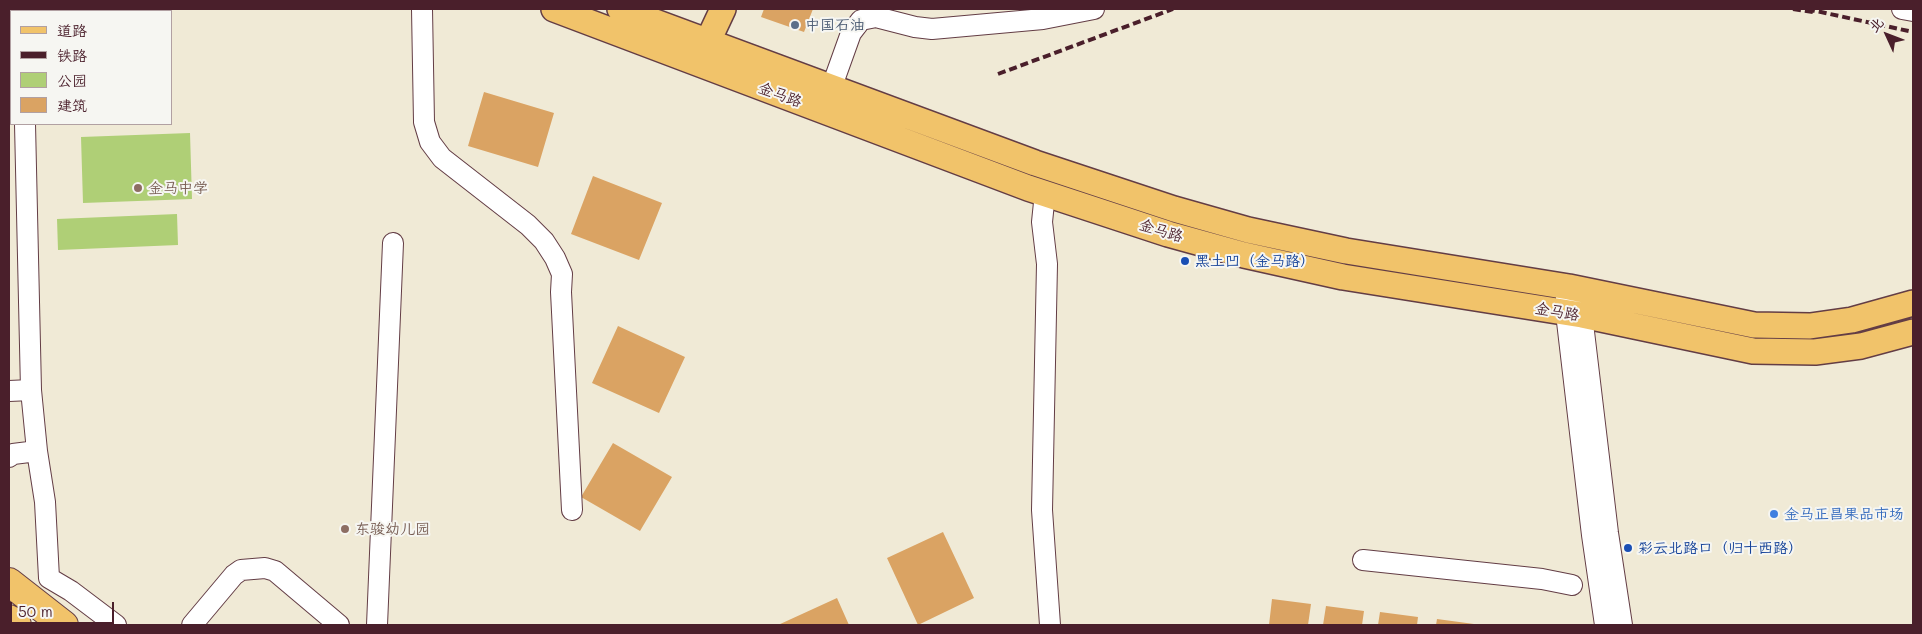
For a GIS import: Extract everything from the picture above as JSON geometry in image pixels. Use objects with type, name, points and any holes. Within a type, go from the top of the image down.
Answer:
[{"type":"highway","points":[[9,582],[64,625]]},
{"type":"highway","points":[[9,619],[17,625]]},
{"type":"main road","name":"金马路","points":[[554,9],[1045,194],[1168,234],[1244,255],[1343,277],[1574,314],[1754,351],[1815,352],[1861,346],[1913,332]]},
{"type":"main road","name":"金马路","points":[[620,9],[832,86],[1035,163],[1174,209],[1239,228],[1346,251],[1577,288],[1754,325],[1818,325],[1852,320],[1913,303]]},
{"type":"main road","points":[[702,39],[708,9]]},
{"type":"main road","points":[[702,39],[722,9]]},
{"type":"street","points":[[422,9],[424,122],[430,142],[442,158],[528,225],[544,242],[555,258],[562,274],[561,292],[572,510]]},
{"type":"street","points":[[832,86],[851,33],[862,14],[915,27],[932,29],[1042,19],[1094,9]]},
{"type":"street","points":[[1902,9],[1913,11]]},
{"type":"street","points":[[25,125],[31,390],[37,451],[46,502],[49,578],[116,625]]},
{"type":"street","points":[[1045,194],[1042,222],[1047,264],[1042,510],[1050,625]]},
{"type":"street","points":[[377,625],[394,243]]},
{"type":"street","points":[[1577,288],[1574,314],[1592,535],[1605,625]]},
{"type":"street","points":[[1574,314],[1622,625]]},
{"type":"street","points":[[9,391],[31,390]]},
{"type":"street","points":[[9,457],[13,454],[37,451]]},
{"type":"street","points":[[1363,560],[1542,579],[1572,585]]},
{"type":"street","points":[[192,625],[234,574],[241,570],[265,568],[275,571],[339,625]]},
{"type":"green space","points":[[190,133],[192,199],[83,203],[81,137]]},
{"type":"green space","points":[[177,214],[178,245],[58,250],[57,219]]},
{"type":"building","name":"中国石油","points":[[764,9],[813,9],[804,32],[761,17]]},
{"type":"building","points":[[484,92],[554,113],[538,167],[468,146]]},
{"type":"building","points":[[593,176],[662,203],[639,260],[571,234]]},
{"type":"building","points":[[618,326],[685,357],[659,413],[592,383]]},
{"type":"building","points":[[613,443],[672,477],[640,531],[581,497]]},
{"type":"building","points":[[943,532],[974,598],[918,625],[887,558]]},
{"type":"building","points":[[837,598],[849,625],[778,625]]},
{"type":"building","points":[[1272,599],[1311,604],[1308,625],[1269,625]]},
{"type":"building","points":[[1326,606],[1364,611],[1362,625],[1323,625]]},
{"type":"building","points":[[1380,612],[1418,617],[1417,625],[1378,625]]},
{"type":"building","points":[[1437,619],[1474,624],[1474,625],[1436,625]]},
{"type":"railway","points":[[998,74],[1173,9]]},
{"type":"railway","points":[[1793,9],[1813,12]]},
{"type":"railway","points":[[1807,9],[1913,32]]},
{"type":"place","name":"中国石油","points":[[795,25]]},
{"type":"place","name":"金马中学","points":[[138,188]]},
{"type":"place","name":"黑土凹（金马路）","points":[[1185,261]]},
{"type":"place","name":"金马正昌果品市场","points":[[1774,514]]},
{"type":"place","name":"东骏幼儿园","points":[[345,529]]},
{"type":"place","name":"彩云北路口（归十西路）","points":[[1628,548]]}]
